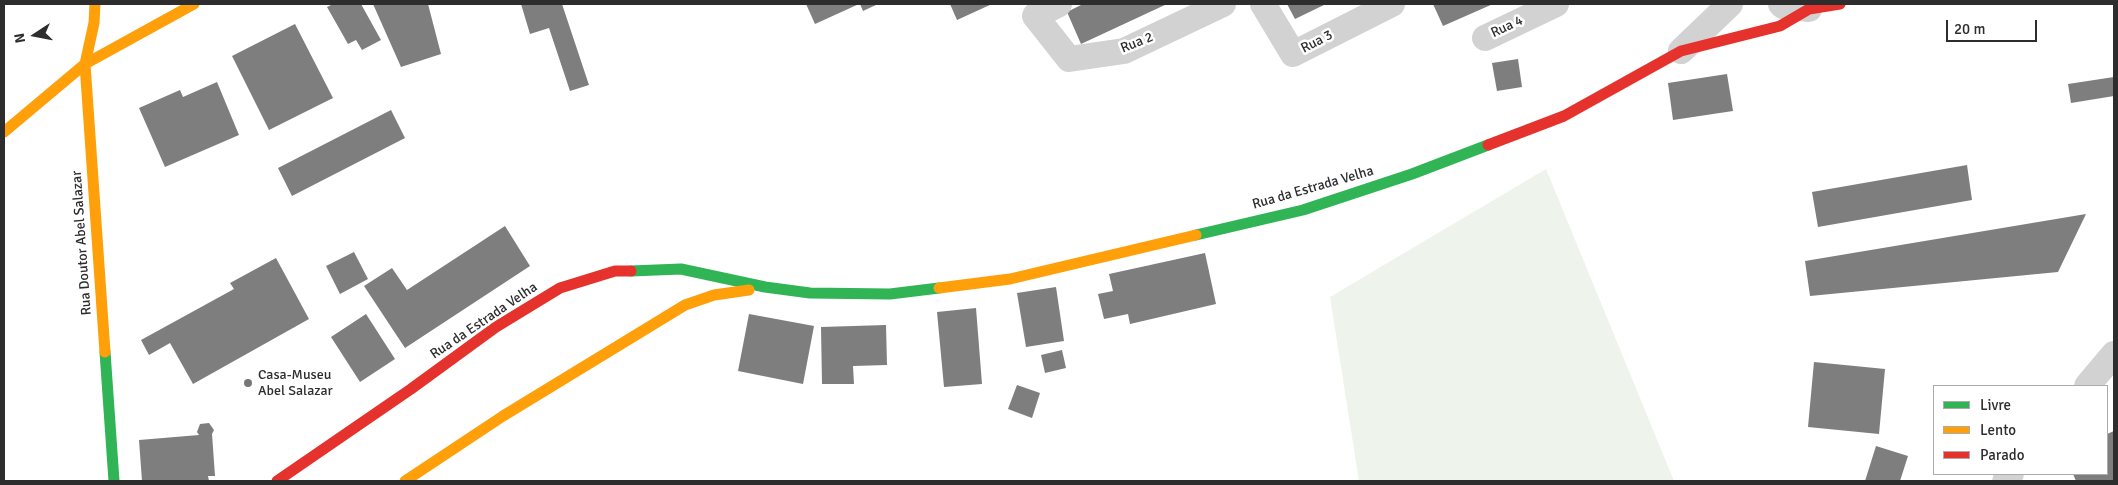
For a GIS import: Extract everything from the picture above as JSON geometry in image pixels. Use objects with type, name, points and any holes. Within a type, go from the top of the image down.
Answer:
[{"type":"street","name":"Rua Doutor Abel Salazar","points":[[95,4],[94,23],[85,64],[114,481]]},
{"type":"street","points":[[4,132],[85,64],[194,4]]},
{"type":"street","name":"Rua 2","points":[[1059,4],[1035,16],[1069,59],[1124,51],[1223,4]]},
{"type":"street","name":"Rua 3","points":[[1263,4],[1293,54],[1392,4]]},
{"type":"street","name":"Rua 4","points":[[1485,38],[1556,4]]},
{"type":"street","points":[[1681,51],[1730,4]]},
{"type":"street","points":[[1781,4],[1783,6],[1809,8]]},
{"type":"street","name":"Rua da Estrada Velha","points":[[277,481],[411,389],[496,327],[560,288],[615,271],[681,268],[766,287],[810,293],[890,294],[1010,279],[1303,210],[1412,174],[1564,116],[1681,51],[1780,26],[1809,8],[1840,4]]},
{"type":"street","name":"Rua da Estrada Velha","points":[[405,481],[503,416],[684,305],[714,295],[766,287]]},
{"type":"street","points":[[2088,385],[2114,354]]},
{"type":"shaded area","points":[[1546,169],[1674,481],[1359,481],[1330,297]]},
{"type":"building","points":[[333,4],[361,4],[381,40],[362,50],[356,40],[348,44],[327,7]]},
{"type":"building","points":[[373,4],[428,4],[441,54],[401,67]]},
{"type":"building","points":[[521,4],[562,4],[589,85],[570,91],[549,28],[530,34]]},
{"type":"building","points":[[806,4],[859,4],[815,24]]},
{"type":"building","points":[[860,4],[878,4],[863,11]]},
{"type":"building","points":[[950,4],[992,4],[957,20]]},
{"type":"building","points":[[1083,4],[1167,4],[1081,44],[1067,12]]},
{"type":"building","points":[[1287,4],[1326,4],[1295,19]]},
{"type":"building","points":[[1433,4],[1493,4],[1443,26]]},
{"type":"building","points":[[295,24],[333,98],[269,130],[232,56]]},
{"type":"building","points":[[1518,59],[1522,87],[1497,91],[1492,63]]},
{"type":"building","points":[[1727,74],[1733,111],[1673,120],[1668,83]]},
{"type":"building","points":[[2114,77],[2114,96],[2071,103],[2068,84]]},
{"type":"building","points":[[217,82],[239,135],[165,167],[139,108],[180,90],[183,97]]},
{"type":"building","points":[[391,110],[405,138],[292,196],[278,168]]},
{"type":"building","points":[[1967,165],[1972,200],[1818,227],[1812,192]]},
{"type":"building","points":[[2086,214],[2058,272],[1810,296],[1805,261]]},
{"type":"building","points":[[505,226],[530,266],[405,348],[364,286],[392,268],[407,290]]},
{"type":"building","points":[[354,252],[368,279],[340,294],[326,266]]},
{"type":"building","points":[[1205,253],[1216,304],[1130,324],[1128,314],[1104,319],[1098,294],[1113,291],[1109,274]]},
{"type":"building","points":[[276,258],[309,319],[193,384],[170,343],[149,355],[141,340],[234,289],[230,283]]},
{"type":"building","points":[[1056,287],[1064,341],[1026,347],[1017,293]]},
{"type":"building","points":[[976,308],[982,384],[944,387],[937,312]]},
{"type":"building","points":[[366,314],[395,359],[360,382],[331,337]]},
{"type":"building","points":[[749,314],[814,326],[803,384],[738,371]]},
{"type":"building","points":[[886,325],[887,365],[853,366],[854,384],[822,384],[821,327]]},
{"type":"building","points":[[1062,350],[1066,368],[1045,373],[1041,355]]},
{"type":"building","points":[[1814,362],[1885,369],[1879,434],[1808,427]]},
{"type":"building","points":[[1017,385],[1040,393],[1032,418],[1008,409]]},
{"type":"building","points":[[209,423],[214,430],[212,434],[215,476],[208,476],[209,481],[142,481],[139,440],[199,435],[197,432],[200,424]]},
{"type":"building","points":[[2114,431],[2114,481],[2076,481],[2073,475],[2108,475],[2108,434]]},
{"type":"building","points":[[1876,446],[1908,456],[1900,481],[1865,481]]},
{"type":"traffic: fast","points":[[1196,235],[1303,210],[1412,174],[1488,145]]},
{"type":"traffic: fast","points":[[631,271],[681,269],[765,287],[810,293],[890,294],[939,288]]},
{"type":"traffic: fast","points":[[105,352],[114,481]]},
{"type":"traffic: slow","points":[[95,4],[94,23],[85,64],[105,352]]},
{"type":"traffic: slow","points":[[4,132],[85,64],[194,4]]},
{"type":"traffic: slow","points":[[939,288],[1010,279],[1196,235]]},
{"type":"traffic: slow","points":[[405,481],[503,416],[685,305],[714,295],[749,290]]},
{"type":"traffic: jam","points":[[1488,145],[1564,116],[1681,51],[1780,26],[1809,9],[1840,4]]},
{"type":"traffic: jam","points":[[277,481],[411,389],[496,327],[560,288],[615,271],[631,271]]},
{"type":"place","name":"Casa-Museu Abel Salazar","points":[[248,383]]}]
